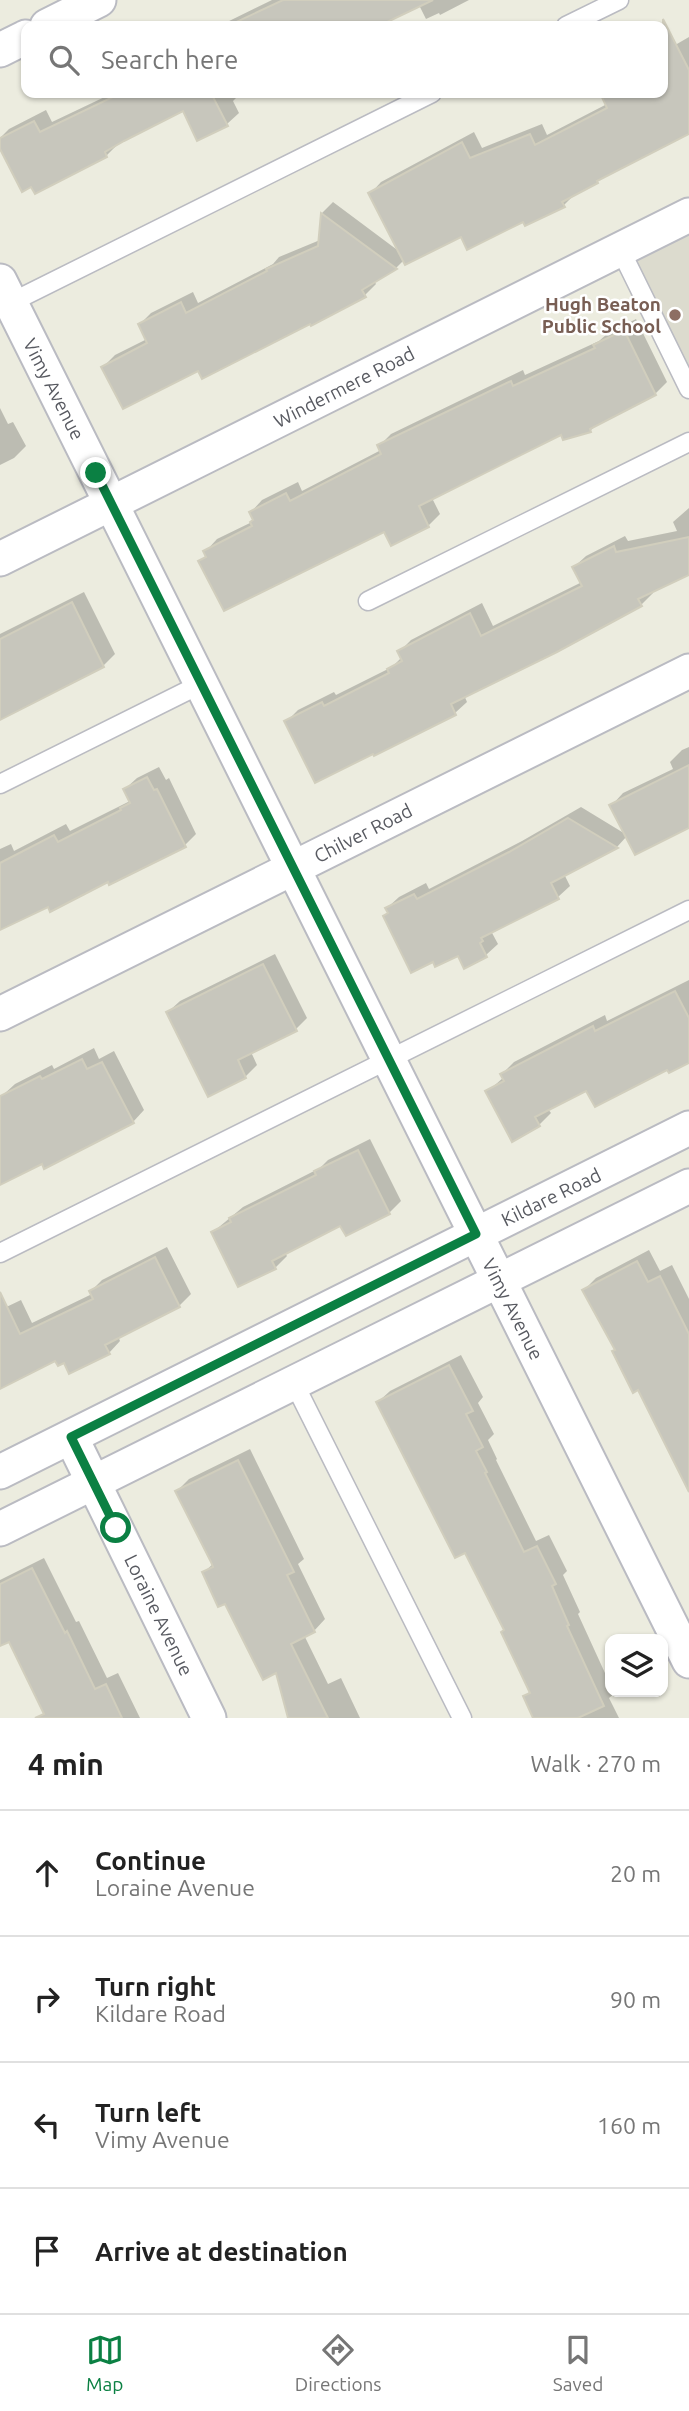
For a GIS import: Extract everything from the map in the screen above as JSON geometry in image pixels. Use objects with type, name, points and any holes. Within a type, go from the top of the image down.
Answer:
[{"type":"street","points":[[57,21],[99,0]]},
{"type":"street","points":[[0,50],[21,40]]},
{"type":"street","name":"Windermere Road","points":[[0,559],[689,215]]},
{"type":"street","name":"Vimy Avenue","points":[[4,297],[111,503],[689,1661]]},
{"type":"street","name":"Chilver Road","points":[[0,1014],[689,671]]},
{"type":"street","name":"Kildare Road","points":[[0,1472],[689,1128]]},
{"type":"street","points":[[0,1529],[689,1186]]},
{"type":"street","name":"Loraine Avenue","points":[[71,1437],[209,1718]]},
{"type":"lane","points":[[576,21],[619,0]]},
{"type":"lane","points":[[4,297],[422,98]]},
{"type":"lane","points":[[620,249],[689,389]]},
{"type":"lane","points":[[368,601],[689,442]]},
{"type":"lane","points":[[0,785],[201,684]]},
{"type":"lane","points":[[0,1253],[689,910]]},
{"type":"lane","points":[[294,1382],[462,1718]]},
{"type":"shaded area","name":"Hugh Beaton Public School","points":[[689,233],[689,371],[634,260]]},
{"type":"building","points":[[283,0],[433,0],[389,21],[239,21]]},
{"type":"building","points":[[668,29],[689,70],[689,134],[597,181],[598,183],[562,202],[565,207],[525,226],[523,222],[467,250],[461,237],[405,265],[368,193],[462,142],[470,158],[530,134],[535,145],[607,108],[602,98],[668,98]]},
{"type":"building","points":[[111,98],[214,98],[228,126],[197,141],[183,111],[105,152],[107,157],[35,194],[31,187],[22,192],[0,149],[0,138],[34,121],[40,132]]},
{"type":"building","points":[[321,213],[397,269],[362,290],[366,297],[311,326],[310,324],[202,379],[198,371],[123,409],[101,367],[147,343],[138,324],[181,302],[186,313],[267,271],[266,269],[318,246]]},
{"type":"building","points":[[624,330],[656,395],[590,429],[591,432],[563,440],[561,435],[419,506],[429,527],[391,546],[384,532],[224,611],[198,561],[206,557],[203,551],[252,526],[250,522],[253,520],[249,512],[286,493],[290,501],[381,454],[377,445],[511,381],[513,386],[595,348],[593,345]]},
{"type":"building","points":[[689,537],[689,575],[638,599],[642,606],[557,652],[451,704],[456,715],[315,783],[284,721],[322,702],[324,706],[389,673],[387,669],[402,661],[397,651],[470,613],[481,636],[582,586],[572,567],[614,546],[616,552]]},
{"type":"building","points":[[72,602],[104,667],[0,720],[0,639]]},
{"type":"building","points":[[689,765],[689,828],[635,855],[609,805]]},
{"type":"building","points":[[147,777],[154,790],[157,789],[186,847],[50,912],[48,907],[0,930],[0,863],[54,835],[58,842],[121,810],[120,808],[130,803],[123,789]]},
{"type":"building","points":[[568,818],[618,848],[551,883],[559,899],[481,938],[483,941],[480,943],[487,957],[464,969],[458,956],[435,967],[433,962],[411,973],[383,916],[388,913],[385,908],[414,894],[417,899]]},
{"type":"building","points":[[263,964],[297,1031],[238,1060],[246,1078],[208,1097],[166,1012]]},
{"type":"building","points":[[675,991],[689,1018],[689,1063],[669,1073],[667,1070],[595,1107],[586,1091],[535,1117],[540,1126],[512,1142],[485,1091],[504,1081],[500,1074],[593,1026],[595,1031]]},
{"type":"building","points":[[82,1059],[87,1069],[102,1062],[134,1123],[44,1169],[42,1164],[0,1185],[0,1096]]},
{"type":"building","points":[[358,1150],[390,1214],[346,1236],[340,1226],[272,1261],[276,1269],[238,1287],[211,1232],[231,1222],[229,1218],[316,1175],[314,1171]]},
{"type":"building","points":[[155,1257],[180,1307],[105,1345],[110,1354],[69,1374],[64,1363],[58,1366],[55,1361],[0,1389],[0,1292],[20,1334],[93,1299],[89,1291]]},
{"type":"building","points":[[637,1261],[648,1282],[660,1276],[689,1334],[689,1492],[638,1390],[633,1393],[612,1351],[615,1350],[582,1290]]},
{"type":"building","points":[[449,1365],[473,1411],[466,1414],[483,1447],[476,1451],[487,1472],[485,1473],[524,1552],[537,1546],[556,1584],[552,1586],[569,1625],[567,1626],[604,1706],[578,1718],[533,1718],[523,1696],[530,1693],[501,1632],[504,1630],[465,1553],[455,1558],[376,1402]]},
{"type":"building","points":[[238,1460],[294,1572],[287,1575],[315,1632],[291,1644],[328,1718],[288,1718],[276,1673],[263,1680],[225,1604],[218,1607],[202,1572],[213,1567],[175,1491]]},
{"type":"building","points":[[32,1568],[95,1689],[106,1684],[122,1718],[35,1718],[44,1714],[9,1642],[0,1646],[0,1584]]},
{"type":"place","name":"Hugh Beaton Public School","points":[[675,315]]},
{"type":"route","points":[[96,473],[476,1234],[71,1437],[116,1528]]}]
